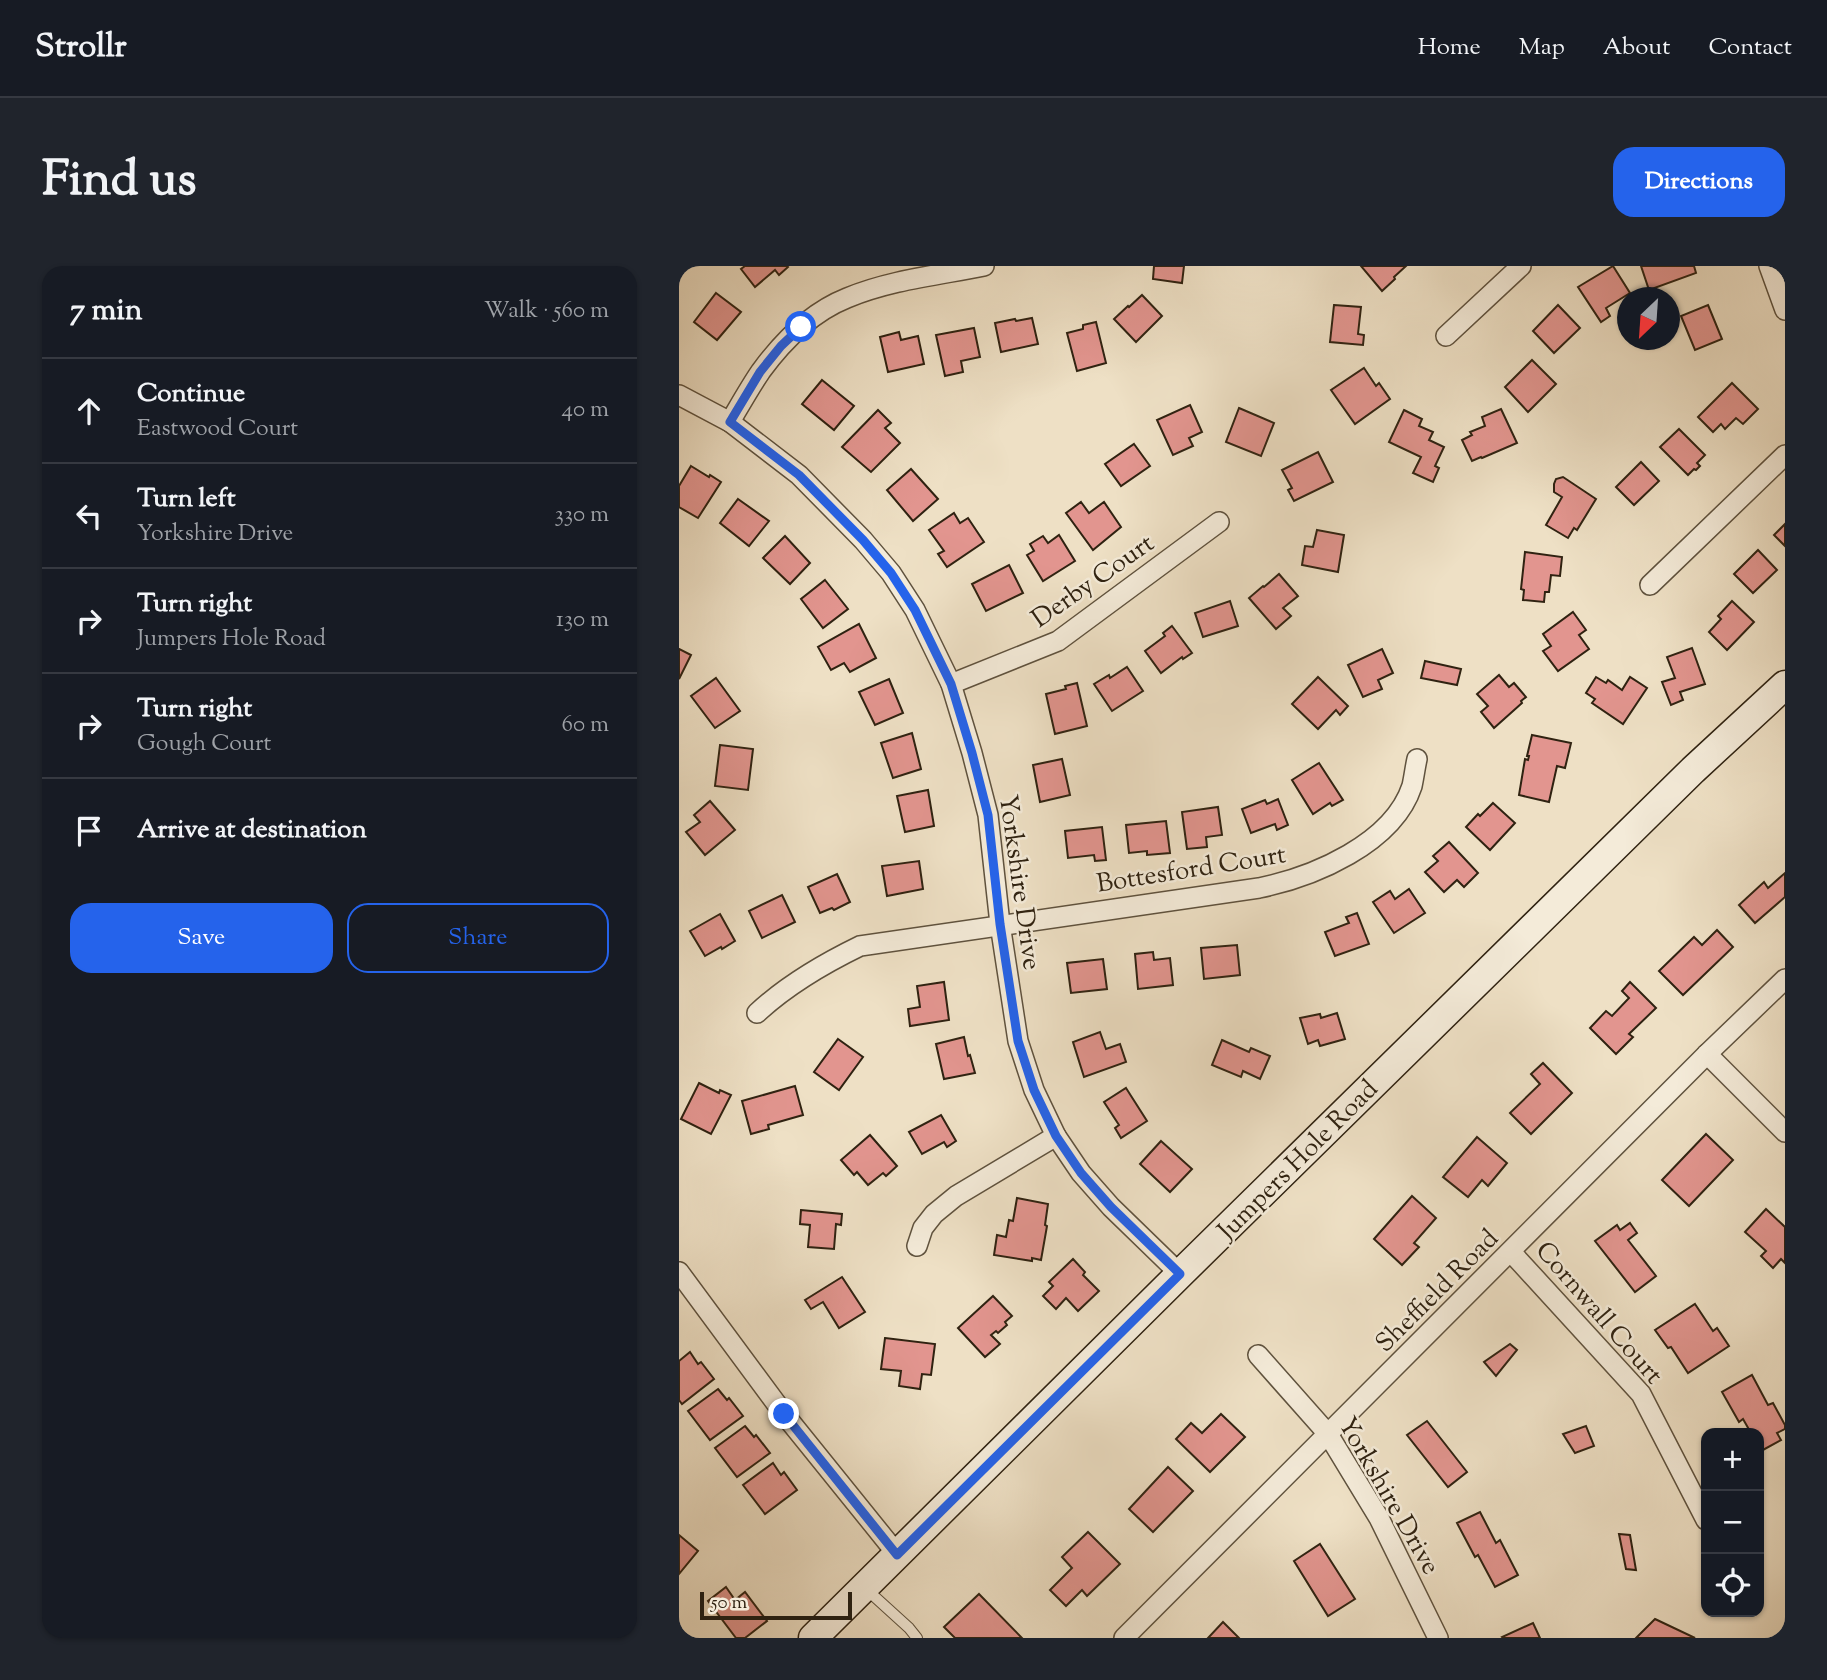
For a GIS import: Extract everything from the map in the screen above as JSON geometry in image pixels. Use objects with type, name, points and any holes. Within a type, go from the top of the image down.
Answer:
[{"type":"main road","name":"Jumpers Hole Road","points":[[813,1638],[1693,770],[1785,685]]},
{"type":"street","points":[[730,422],[760,372],[781,346],[821,311],[846,298],[894,284],[984,266]]},
{"type":"street","points":[[1446,336],[1521,266]]},
{"type":"street","points":[[1769,266],[1785,310]]},
{"type":"street","name":"Yorkshire Drive","points":[[679,395],[730,422],[799,475],[863,540],[891,573],[915,610],[951,684],[988,815],[1000,924],[1018,1041],[1034,1090],[1056,1136],[1081,1173],[1111,1207],[1180,1274]]},
{"type":"street","points":[[1650,585],[1785,455]]},
{"type":"street","name":"Derby Court","points":[[951,684],[1058,641],[1219,522]]},
{"type":"street","name":"Bottesford Court","points":[[757,1013],[776,995],[824,964],[860,946],[1259,888],[1328,866],[1381,832],[1395,817],[1411,787],[1417,759]]},
{"type":"street","name":"Sheffield Road","points":[[1124,1638],[1785,979]]},
{"type":"street","points":[[1707,1054],[1785,1132]]},
{"type":"street","points":[[917,1246],[923,1228],[934,1214],[957,1196],[1056,1136]]},
{"type":"street","name":"Cornwall Court","points":[[1511,1252],[1641,1394],[1701,1510]]},
{"type":"street","points":[[679,1272],[784,1414],[897,1555]]},
{"type":"street","name":"Yorkshire Drive","points":[[1258,1355],[1328,1434],[1379,1518],[1438,1638]]},
{"type":"lane","points":[[864,1587],[917,1638]]},
{"type":"building","points":[[745,266],[788,267],[779,275],[775,270],[755,287],[741,269]]},
{"type":"building","points":[[1154,266],[1184,266],[1182,283],[1153,279]]},
{"type":"building","points":[[1361,266],[1406,266],[1382,291]]},
{"type":"building","points":[[1613,266],[1626,287],[1617,287],[1617,301],[1606,308],[1610,316],[1601,322],[1578,287]]},
{"type":"building","points":[[1641,266],[1694,266],[1696,273],[1657,287],[1648,287]]},
{"type":"building","points":[[716,293],[741,312],[717,340],[694,322]]},
{"type":"building","points":[[1142,295],[1162,316],[1136,342],[1114,319]]},
{"type":"building","points":[[1334,305],[1361,307],[1358,334],[1364,335],[1363,345],[1330,342]]},
{"type":"building","points":[[1558,305],[1580,328],[1554,353],[1533,331]]},
{"type":"building","points":[[1708,305],[1722,339],[1695,350],[1681,316]]},
{"type":"building","points":[[1032,318],[1038,344],[1001,352],[995,323]]},
{"type":"building","points":[[1096,322],[1106,363],[1077,371],[1067,333]]},
{"type":"building","points":[[974,328],[980,357],[961,361],[963,372],[945,376],[936,335]]},
{"type":"building","points":[[899,332],[901,340],[918,336],[924,364],[888,372],[880,337]]},
{"type":"building","points":[[1532,360],[1556,384],[1528,412],[1505,387]]},
{"type":"building","points":[[1364,368],[1376,386],[1379,383],[1390,399],[1355,424],[1331,390]]},
{"type":"building","points":[[822,380],[854,406],[834,430],[802,404]]},
{"type":"building","points":[[1732,383],[1758,409],[1743,424],[1736,418],[1725,429],[1721,424],[1713,432],[1698,417]]},
{"type":"building","points":[[1190,405],[1202,432],[1189,438],[1193,446],[1173,455],[1157,420]]},
{"type":"building","points":[[1239,408],[1274,423],[1261,456],[1226,442]]},
{"type":"building","points":[[1501,409],[1517,443],[1472,461],[1462,440],[1472,435],[1470,432],[1485,426],[1482,417]]},
{"type":"building","points":[[878,410],[891,423],[885,428],[900,443],[871,472],[842,447]]},
{"type":"building","points":[[1404,410],[1422,419],[1419,426],[1433,432],[1429,440],[1444,447],[1435,466],[1439,468],[1433,482],[1413,473],[1421,457],[1389,442]]},
{"type":"building","points":[[1679,429],[1705,455],[1697,463],[1700,466],[1688,475],[1660,447]]},
{"type":"building","points":[[1134,444],[1150,466],[1121,486],[1105,464]]},
{"type":"building","points":[[1318,452],[1333,482],[1294,501],[1288,490],[1292,488],[1282,470]]},
{"type":"building","points":[[1641,462],[1659,481],[1634,505],[1616,487]]},
{"type":"building","points":[[691,466],[721,482],[698,518],[679,507],[679,486]]},
{"type":"building","points":[[911,469],[938,499],[913,521],[887,490]]},
{"type":"building","points":[[1563,477],[1596,499],[1577,530],[1574,528],[1568,538],[1546,525],[1562,497],[1554,492],[1554,484],[1556,479]]},
{"type":"building","points":[[738,499],[769,521],[749,546],[720,523]]},
{"type":"building","points":[[1081,502],[1089,513],[1104,502],[1121,527],[1093,550],[1066,513]]},
{"type":"building","points":[[954,513],[960,523],[968,518],[984,542],[947,567],[938,554],[944,551],[929,530]]},
{"type":"building","points":[[1785,524],[1785,546],[1774,535]]},
{"type":"building","points":[[1317,530],[1344,535],[1338,572],[1302,565],[1305,546],[1313,547]]},
{"type":"building","points":[[1059,535],[1075,561],[1043,581],[1027,555],[1034,551],[1030,544],[1043,536],[1048,543]]},
{"type":"building","points":[[785,536],[810,563],[790,584],[763,558]]},
{"type":"building","points":[[1758,550],[1777,570],[1753,593],[1734,574]]},
{"type":"building","points":[[1525,552],[1562,557],[1560,576],[1551,575],[1549,592],[1545,592],[1544,602],[1523,600],[1524,590],[1521,589]]},
{"type":"building","points":[[1009,565],[1023,593],[986,611],[972,584]]},
{"type":"building","points":[[1279,574],[1298,596],[1283,608],[1291,616],[1276,629],[1249,598]]},
{"type":"building","points":[[825,580],[848,609],[823,628],[801,599]]},
{"type":"building","points":[[1230,601],[1238,626],[1203,637],[1195,613]]},
{"type":"building","points":[[1732,601],[1754,622],[1727,650],[1709,632],[1721,619],[1718,616]]},
{"type":"building","points":[[1573,612],[1586,630],[1579,635],[1589,649],[1558,671],[1543,651],[1551,646],[1543,634]]},
{"type":"building","points":[[859,624],[876,658],[850,672],[844,663],[831,670],[818,647]]},
{"type":"building","points":[[1172,626],[1192,653],[1161,673],[1145,651],[1165,636],[1163,633]]},
{"type":"building","points":[[1692,648],[1705,684],[1680,692],[1683,700],[1671,705],[1662,682],[1675,678],[1667,657]]},
{"type":"building","points":[[679,649],[691,655],[679,679]]},
{"type":"building","points":[[1382,649],[1393,673],[1378,680],[1382,689],[1363,697],[1348,665]]},
{"type":"building","points":[[1425,661],[1461,669],[1457,685],[1421,678]]},
{"type":"building","points":[[1127,667],[1143,691],[1112,711],[1094,684]]},
{"type":"building","points":[[1499,675],[1509,687],[1514,683],[1526,697],[1494,728],[1481,712],[1488,706],[1477,694]]},
{"type":"building","points":[[1318,677],[1348,706],[1340,715],[1336,710],[1318,729],[1292,704]]},
{"type":"building","points":[[1596,677],[1606,683],[1608,680],[1622,690],[1630,677],[1647,688],[1623,724],[1592,703],[1595,699],[1586,693]]},
{"type":"building","points":[[716,678],[740,711],[715,728],[691,696]]},
{"type":"building","points":[[889,679],[903,713],[875,725],[859,692]]},
{"type":"building","points":[[1077,683],[1087,726],[1055,734],[1046,694]]},
{"type":"building","points":[[912,733],[921,769],[893,778],[881,743]]},
{"type":"building","points":[[1532,735],[1571,743],[1565,768],[1557,766],[1549,802],[1519,795]]},
{"type":"building","points":[[720,745],[753,749],[748,790],[715,786]]},
{"type":"building","points":[[1062,759],[1070,795],[1040,802],[1033,765]]},
{"type":"building","points":[[1319,763],[1343,800],[1332,806],[1330,803],[1313,814],[1292,780]]},
{"type":"building","points":[[928,790],[934,826],[905,832],[897,796]]},
{"type":"building","points":[[1278,799],[1288,825],[1277,830],[1275,824],[1251,833],[1242,809],[1265,800],[1267,804]]},
{"type":"building","points":[[710,801],[735,830],[705,855],[686,832],[700,822],[694,815]]},
{"type":"building","points":[[1493,803],[1515,823],[1490,850],[1466,827]]},
{"type":"building","points":[[1218,807],[1222,835],[1206,837],[1207,847],[1187,849],[1182,812]]},
{"type":"building","points":[[1166,821],[1170,853],[1129,853],[1126,825]]},
{"type":"building","points":[[1102,827],[1106,860],[1095,861],[1094,855],[1068,858],[1065,831]]},
{"type":"building","points":[[1449,842],[1478,873],[1464,887],[1457,880],[1444,892],[1425,872],[1438,861],[1433,856]]},
{"type":"building","points":[[919,861],[923,889],[887,896],[882,866]]},
{"type":"building","points":[[1785,873],[1785,897],[1755,923],[1739,905],[1764,882],[1768,888]]},
{"type":"building","points":[[837,874],[850,902],[820,913],[808,887]]},
{"type":"building","points":[[1409,889],[1425,913],[1394,933],[1373,902],[1390,891],[1395,899]]},
{"type":"building","points":[[782,895],[795,922],[762,938],[749,911]]},
{"type":"building","points":[[1357,913],[1369,944],[1335,956],[1325,932],[1349,923],[1346,917]]},
{"type":"building","points":[[720,914],[735,941],[705,956],[690,931]]},
{"type":"building","points":[[1717,930],[1733,947],[1683,995],[1659,971],[1694,937],[1702,945]]},
{"type":"building","points":[[1237,945],[1240,975],[1204,979],[1201,948]]},
{"type":"building","points":[[1153,952],[1154,960],[1170,958],[1173,985],[1138,989],[1135,954]]},
{"type":"building","points":[[1103,959],[1107,989],[1071,993],[1067,963]]},
{"type":"building","points":[[944,982],[949,1020],[910,1026],[908,1009],[920,1007],[917,986]]},
{"type":"building","points":[[1630,982],[1656,1008],[1629,1034],[1633,1037],[1616,1054],[1590,1028],[1606,1011],[1612,1016],[1629,998],[1622,991]]},
{"type":"building","points":[[1337,1013],[1345,1039],[1320,1046],[1318,1040],[1308,1044],[1300,1018],[1320,1014],[1321,1018]]},
{"type":"building","points":[[1100,1032],[1106,1049],[1120,1044],[1126,1062],[1084,1077],[1073,1042]]},
{"type":"building","points":[[964,1037],[975,1073],[944,1079],[936,1044]]},
{"type":"building","points":[[838,1039],[863,1057],[839,1090],[814,1072]]},
{"type":"building","points":[[1222,1040],[1249,1052],[1251,1048],[1270,1056],[1260,1079],[1243,1071],[1241,1077],[1212,1065]]},
{"type":"building","points":[[1543,1063],[1572,1093],[1531,1134],[1510,1113],[1540,1084],[1531,1074]]},
{"type":"building","points":[[699,1083],[719,1093],[720,1090],[731,1095],[711,1134],[681,1119]]},
{"type":"building","points":[[795,1086],[803,1115],[768,1125],[769,1129],[751,1134],[742,1101]]},
{"type":"building","points":[[1126,1088],[1147,1121],[1121,1138],[1115,1128],[1119,1125],[1104,1102]]},
{"type":"building","points":[[941,1115],[956,1141],[947,1147],[944,1142],[922,1154],[909,1132]]},
{"type":"building","points":[[1706,1134],[1733,1160],[1689,1206],[1662,1180]]},
{"type":"building","points":[[870,1135],[897,1166],[886,1176],[883,1173],[868,1185],[857,1172],[854,1175],[841,1160]]},
{"type":"building","points":[[1477,1137],[1507,1163],[1488,1186],[1482,1180],[1468,1197],[1443,1177]]},
{"type":"building","points":[[1161,1141],[1192,1169],[1170,1192],[1140,1164]]},
{"type":"building","points":[[1412,1196],[1436,1218],[1414,1243],[1419,1247],[1402,1265],[1374,1239]]},
{"type":"building","points":[[1017,1198],[1048,1204],[1041,1260],[994,1255],[997,1235],[1006,1237],[1009,1220],[1013,1221]]},
{"type":"building","points":[[1766,1209],[1785,1227],[1785,1263],[1781,1259],[1773,1268],[1761,1256],[1766,1251],[1745,1232]]},
{"type":"building","points":[[801,1210],[842,1214],[841,1225],[836,1224],[834,1249],[808,1247],[810,1225],[800,1224]]},
{"type":"building","points":[[1630,1223],[1637,1233],[1628,1240],[1656,1276],[1635,1292],[1595,1241],[1617,1225],[1620,1230]]},
{"type":"building","points":[[1073,1259],[1085,1272],[1083,1275],[1099,1291],[1078,1311],[1066,1298],[1056,1309],[1043,1296],[1053,1286],[1049,1282]]},
{"type":"building","points":[[842,1277],[865,1312],[839,1328],[823,1302],[811,1309],[805,1300]]},
{"type":"building","points":[[993,1296],[1012,1316],[1005,1322],[1007,1325],[991,1335],[1000,1344],[985,1357],[958,1328]]},
{"type":"building","points":[[1695,1304],[1713,1331],[1717,1328],[1729,1346],[1688,1373],[1671,1347],[1668,1348],[1655,1330]]},
{"type":"building","points":[[885,1338],[935,1344],[931,1375],[922,1374],[920,1389],[899,1386],[901,1371],[881,1369]]},
{"type":"building","points":[[1510,1344],[1517,1350],[1496,1376],[1484,1362]]},
{"type":"building","points":[[690,1352],[714,1379],[682,1404],[679,1400],[679,1361]]},
{"type":"building","points":[[1752,1375],[1768,1405],[1773,1403],[1785,1425],[1785,1429],[1777,1433],[1781,1440],[1764,1449],[1764,1428],[1748,1428],[1743,1419],[1739,1422],[1722,1392]]},
{"type":"building","points":[[718,1389],[743,1416],[710,1440],[688,1411]]},
{"type":"building","points":[[1221,1414],[1245,1437],[1210,1472],[1176,1439],[1191,1423],[1202,1433]]},
{"type":"building","points":[[1427,1421],[1467,1472],[1448,1487],[1407,1435]]},
{"type":"building","points":[[745,1426],[770,1453],[737,1477],[715,1448]]},
{"type":"building","points":[[1586,1426],[1594,1446],[1575,1453],[1563,1434]]},
{"type":"building","points":[[773,1463],[781,1475],[784,1472],[797,1490],[765,1514],[743,1485]]},
{"type":"building","points":[[1168,1467],[1193,1491],[1153,1532],[1129,1509]]},
{"type":"building","points":[[1480,1512],[1496,1543],[1500,1540],[1518,1575],[1495,1587],[1457,1523]]},
{"type":"building","points":[[1088,1532],[1120,1564],[1087,1596],[1082,1590],[1066,1606],[1050,1590],[1072,1568],[1062,1557]]},
{"type":"building","points":[[1619,1534],[1630,1535],[1636,1570],[1626,1569]]},
{"type":"building","points":[[679,1535],[698,1551],[679,1574]]},
{"type":"building","points":[[1320,1544],[1355,1599],[1328,1616],[1294,1561]]},
{"type":"building","points":[[726,1587],[735,1600],[745,1592],[767,1621],[745,1638],[736,1638],[708,1601]]},
{"type":"building","points":[[979,1594],[1022,1638],[955,1638],[944,1627]]},
{"type":"building","points":[[1655,1619],[1695,1638],[1636,1638]]},
{"type":"building","points":[[1223,1622],[1239,1638],[1208,1638]]},
{"type":"building","points":[[1533,1623],[1540,1638],[1502,1637]]},
{"type":"route","points":[[784,1414],[897,1555],[1180,1274],[1111,1207],[1081,1173],[1056,1136],[1034,1090],[1018,1041],[1000,924],[988,815],[951,684],[915,610],[891,573],[863,540],[799,475],[730,422],[760,372],[801,327]]}]
